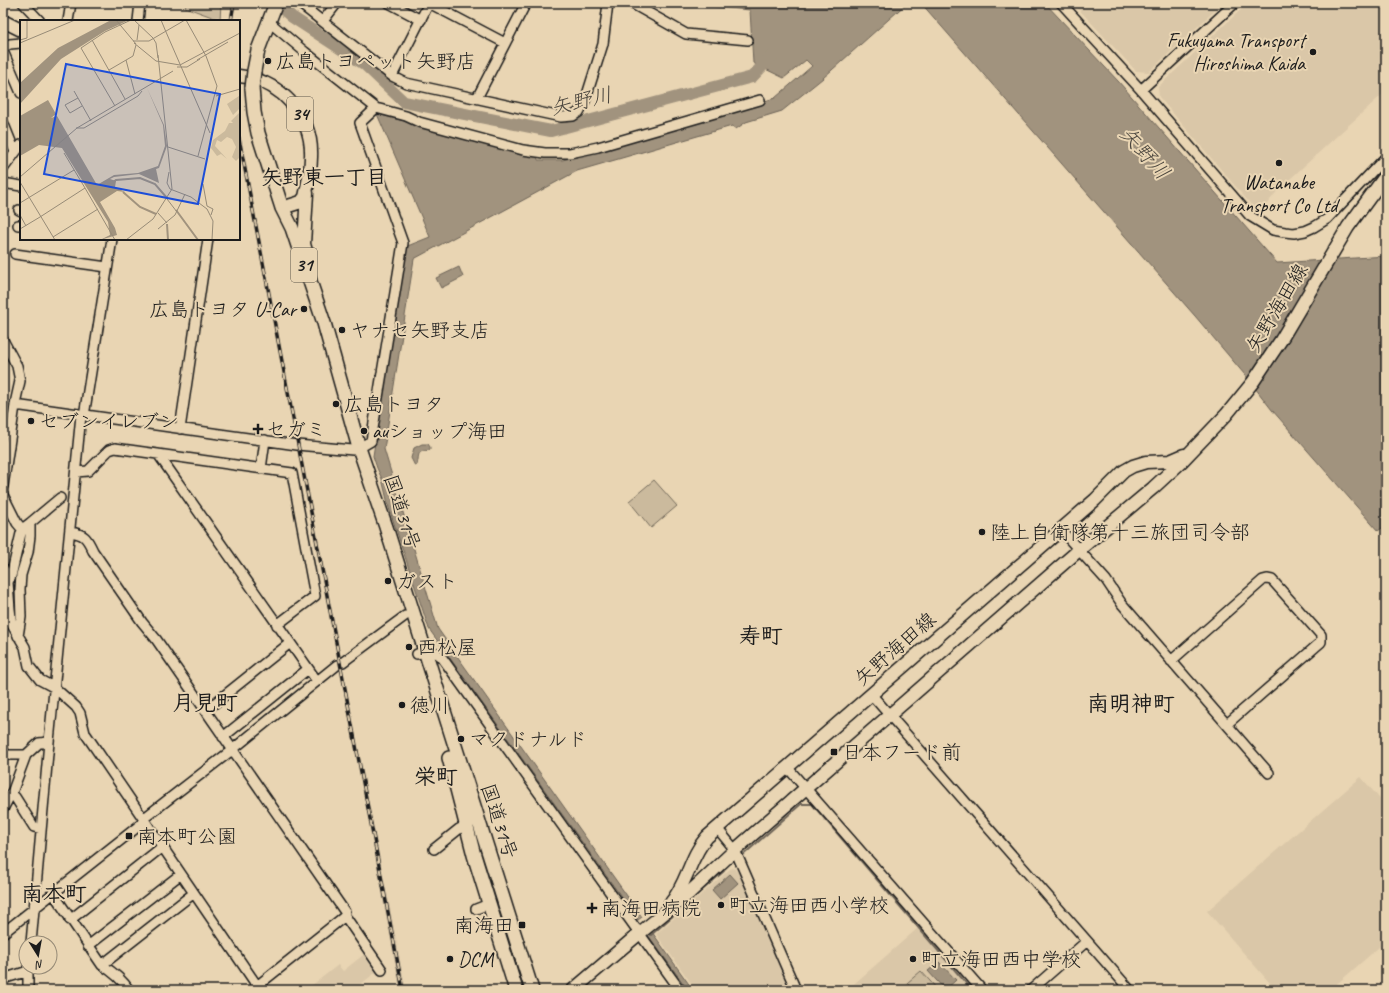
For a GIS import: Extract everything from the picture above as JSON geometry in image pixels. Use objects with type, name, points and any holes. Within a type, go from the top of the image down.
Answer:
[{"type":"highway","name":"国道31号","points":[[276,3],[258,50],[254,71],[252,88],[258,133],[282,208],[286,229],[319,328],[356,449],[405,616],[431,673],[472,823],[474,856],[516,990]]},
{"type":"highway","name":"国道31号","points":[[282,208],[292,228],[324,323],[356,449],[421,653],[452,767],[532,990]]},
{"type":"highway","points":[[472,823],[523,990]]},
{"type":"main road","points":[[3,21],[20,30]]},
{"type":"main road","name":"34","points":[[240,76],[259,81],[285,96],[302,117],[308,131],[311,157],[304,244],[316,286],[324,323]]},
{"type":"main road","name":"矢野海田線","points":[[659,916],[667,912],[688,894],[735,850],[889,715],[1079,550],[1153,488],[1193,449],[1226,415],[1253,382],[1348,227],[1385,176]]},
{"type":"main road","name":"34","points":[[282,208],[301,202],[305,196],[308,186]]},
{"type":"main road","name":"矢野海田線","points":[[573,990],[659,916],[679,892],[700,846],[717,828],[1061,530],[1128,468],[1142,463],[1170,461],[1193,449]]},
{"type":"street","points":[[23,3],[39,20]]},
{"type":"street","points":[[68,20],[71,3]]},
{"type":"street","points":[[138,20],[140,3]]},
{"type":"street","points":[[299,3],[392,76],[406,83],[562,117],[573,116],[580,112],[585,101],[603,44],[607,3]]},
{"type":"street","points":[[323,21],[337,3]]},
{"type":"street","points":[[389,3],[421,20]]},
{"type":"street","points":[[392,76],[429,3],[505,43]]},
{"type":"street","points":[[477,98],[526,3]]},
{"type":"street","points":[[631,3],[686,34],[748,40]]},
{"type":"street","points":[[1061,3],[1141,90],[1250,216],[1273,230],[1294,233],[1305,231],[1327,220],[1386,157]]},
{"type":"street","points":[[1141,90],[1235,3]]},
{"type":"street","points":[[269,19],[305,52],[376,108],[406,116],[419,122],[523,150],[545,153],[570,153],[598,147],[760,100]]},
{"type":"street","points":[[3,47],[20,43]]},
{"type":"street","points":[[3,51],[20,91]]},
{"type":"street","points":[[15,406],[265,440],[356,449],[371,441],[402,243],[360,123],[376,108]]},
{"type":"street","points":[[3,122],[18,149],[4,164]]},
{"type":"street","points":[[3,183],[20,186]]},
{"type":"street","points":[[32,935],[49,742],[82,415],[112,240]]},
{"type":"street","points":[[180,429],[208,240]]},
{"type":"street","points":[[16,254],[107,267]]},
{"type":"street","points":[[3,340],[19,371],[20,381],[3,486]]},
{"type":"street","points":[[261,469],[265,440]]},
{"type":"street","points":[[76,472],[88,471],[109,450],[115,448],[292,473],[315,596],[277,625]]},
{"type":"street","points":[[158,454],[317,681]]},
{"type":"street","points":[[3,495],[17,523],[22,529]]},
{"type":"street","points":[[60,498],[22,529],[11,576],[8,582],[6,610],[12,625],[25,647],[29,666],[33,672],[40,680],[55,688],[76,707],[80,713],[85,733],[258,989],[345,916]]},
{"type":"street","points":[[18,636],[21,617],[21,575],[28,552],[30,523]]},
{"type":"street","points":[[1061,530],[1106,580],[1122,604],[1269,773]]},
{"type":"street","points":[[70,532],[83,535],[88,541],[344,912],[345,916],[382,970]]},
{"type":"street","points":[[3,568],[8,582]]},
{"type":"street","points":[[1172,661],[1263,580],[1267,579],[1272,580],[1316,629],[1321,635],[1321,642],[1227,724]]},
{"type":"street","points":[[3,933],[317,681],[405,616]]},
{"type":"street","points":[[205,711],[290,643]]},
{"type":"street","points":[[421,653],[437,653],[448,666],[643,930],[680,990]]},
{"type":"street","points":[[431,673],[435,668],[440,666],[448,666]]},
{"type":"street","points":[[223,737],[308,669]]},
{"type":"street","points":[[871,694],[1130,990]]},
{"type":"street","points":[[3,810],[26,755],[39,743],[49,742]]},
{"type":"street","points":[[3,749],[5,755],[26,755]]},
{"type":"street","points":[[787,767],[982,990]]},
{"type":"street","points":[[10,795],[15,797],[34,827],[41,829]]},
{"type":"street","points":[[434,849],[459,829],[472,823]]},
{"type":"street","points":[[717,828],[735,850],[796,990]]},
{"type":"street","points":[[70,920],[162,847]]},
{"type":"street","points":[[88,946],[181,874]]},
{"type":"street","points":[[53,893],[102,965],[123,981],[129,990]]},
{"type":"street","points":[[102,965],[194,893]]},
{"type":"street","points":[[476,909],[489,904]]},
{"type":"street","points":[[1031,990],[1087,941]]},
{"type":"street","points":[[3,980],[18,973]]},
{"type":"street","points":[[28,975],[28,990]]},
{"type":"shaded area","points":[[188,3],[221,3],[220,20],[185,7]]},
{"type":"shaded area","points":[[1073,3],[1223,3],[1149,72],[1136,71]]},
{"type":"shaded area","points":[[1248,3],[1386,3],[1386,91],[1278,190],[1259,214],[1159,97],[1158,87]]},
{"type":"shaded area","points":[[654,480],[677,506],[651,528],[629,501]]},
{"type":"shaded area","points":[[1361,777],[1386,806],[1386,941],[1330,990],[1276,990],[1207,911]]},
{"type":"shaded area","name":"町立海田西小学校","points":[[734,868],[741,876],[791,990],[696,990],[656,934],[730,869]]},
{"type":"shaded area","points":[[387,892],[406,990],[400,990],[382,895]]},
{"type":"shaded area","name":"町立海田西中学校","points":[[918,928],[971,990],[847,990]]},
{"type":"shaded area","points":[[367,952],[379,970],[353,990],[306,990],[338,965],[343,971]]},
{"type":"shaded area","points":[[921,971],[938,990],[913,990],[907,983]]},
{"type":"water","points":[[693,3],[907,3],[823,78],[782,111],[746,122],[736,129],[732,126],[577,171],[414,259],[384,449],[438,629],[642,917],[638,920],[429,629],[389,508],[382,479],[373,456],[405,247],[430,237],[377,114],[537,155],[538,160],[563,160],[775,98],[812,66],[806,60],[784,78],[753,63],[750,10],[697,5]]},
{"type":"water","points":[[921,3],[1045,3],[1118,81],[1277,263],[1386,256],[1386,525],[1378,531],[1272,410],[1245,375],[1195,316]]},
{"type":"water","points":[[459,267],[463,277],[441,288],[436,278]]},
{"type":"water","points":[[422,444],[428,444],[430,450],[419,453],[417,465],[415,466],[411,458],[414,448]]},
{"type":"water","points":[[730,874],[738,883],[720,899],[712,890]]},
{"type":"water","points":[[652,932],[693,990],[688,990],[648,935]]},
{"type":"water","points":[[939,962],[956,980],[945,990],[928,971]]},
{"type":"waterway","name":"矢野川","points":[[276,3],[292,17],[364,64],[404,102],[551,131],[752,77],[773,55]]},
{"type":"waterway","points":[[742,856],[801,804],[812,804],[972,990]]},
{"type":"waterway","points":[[651,935],[724,871]]},
{"type":"railway","points":[[231,20],[234,3]]},
{"type":"railway","points":[[240,143],[403,990]]},
{"type":"place","name":"Fukuyama Transport Hiroshima Kaida","points":[[1313,52]]},
{"type":"place","name":"広島トヨペット矢野店","points":[[268,61]]},
{"type":"place","name":"Watanabe Transport Co Ltd","points":[[1279,163]]},
{"type":"place","name":"広島トヨタ U-Car","points":[[304,309]]},
{"type":"place","name":"ヤナセ矢野支店","points":[[342,330]]},
{"type":"place","name":"広島トヨタ","points":[[336,404]]},
{"type":"place","name":"セブンイレブン","points":[[31,421]]},
{"type":"place","name":"セガミ","points":[[258,429]]},
{"type":"place","name":"auショップ海田","points":[[364,431]]},
{"type":"place","name":"陸上自衛隊第十三旅団司令部","points":[[982,532]]},
{"type":"place","name":"ガスト","points":[[388,581]]},
{"type":"place","name":"西松屋","points":[[409,647]]},
{"type":"place","name":"徳川","points":[[402,705]]},
{"type":"place","name":"マクドナルド","points":[[461,739]]},
{"type":"place","name":"日本フード前","points":[[834,752]]},
{"type":"place","name":"南本町公園","points":[[129,836]]},
{"type":"place","name":"町立海田西小学校","points":[[721,905]]},
{"type":"place","name":"南海田病院","points":[[592,908]]},
{"type":"place","name":"南海田","points":[[522,925]]},
{"type":"place","name":"DCM","points":[[450,959]]},
{"type":"place","name":"町立海田西中学校","points":[[913,959]]},
{"type":"district","name":"矢野東一丁目","points":[[324,177]]},
{"type":"district","name":"寿町","points":[[761,636]]},
{"type":"district","name":"月見町","points":[[205,703]]},
{"type":"district","name":"南明神町","points":[[1131,704]]},
{"type":"district","name":"栄町","points":[[436,777]]},
{"type":"district","name":"南本町","points":[[54,894]]}]
